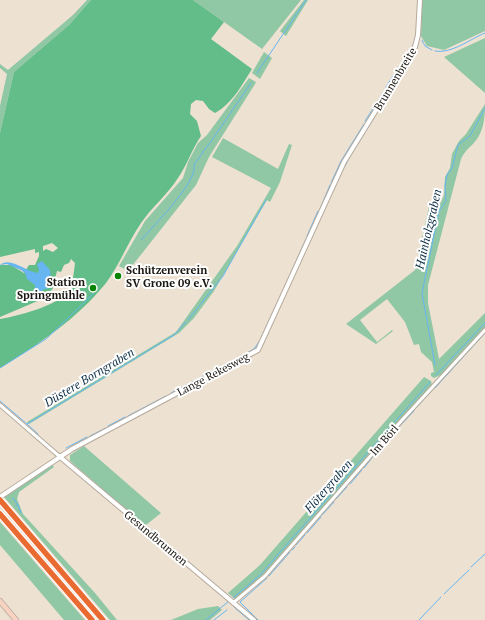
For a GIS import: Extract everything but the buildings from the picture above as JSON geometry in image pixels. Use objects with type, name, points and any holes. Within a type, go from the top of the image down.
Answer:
[{"type":"highway","points":[[0,500],[103,620]]},
{"type":"highway","points":[[0,514],[92,620]]},
{"type":"main road","points":[[0,601],[16,620]]},
{"type":"street","name":"Brunnenbreite","points":[[350,151],[415,47],[418,35],[420,0]]},
{"type":"street","name":"Lange Rekesweg","points":[[0,497],[59,456],[258,350],[350,151]]},
{"type":"street","name":"Im Börl","points":[[233,603],[266,576],[403,419],[485,330]]},
{"type":"street","points":[[0,405],[59,456]]},
{"type":"street","name":"Gesundbrunnen","points":[[59,456],[254,620]]},
{"type":"green space","points":[[87,0],[91,0],[69,25],[14,72],[0,133],[0,106],[7,74],[0,68],[0,64],[8,70],[73,15]]},
{"type":"green space","points":[[91,0],[193,0],[224,22],[211,39],[252,69],[227,105],[215,113],[209,109],[203,101],[196,100],[191,104],[190,114],[197,121],[201,136],[178,178],[141,223],[106,283],[83,308],[57,330],[0,368],[0,319],[27,313],[57,301],[65,296],[69,291],[72,281],[75,263],[71,259],[69,263],[64,265],[61,272],[57,271],[53,288],[47,297],[0,317],[0,265],[11,265],[24,273],[29,265],[35,265],[39,256],[39,252],[35,253],[35,249],[0,257],[0,133],[14,72],[69,25]],"holes":[[[52,243],[58,248],[53,252],[46,249],[43,251],[43,246]]]},
{"type":"green space","points":[[193,0],[301,0],[262,49]]},
{"type":"green space","points":[[304,0],[308,0],[286,36],[280,31]]},
{"type":"green space","points":[[422,0],[485,0],[485,31],[444,50],[427,46],[421,36]]},
{"type":"green space","points":[[485,38],[485,93],[444,57]]},
{"type":"green space","points":[[264,52],[272,58],[260,79],[252,73]]},
{"type":"green space","points":[[249,78],[256,82],[209,157],[196,185],[128,271],[119,266],[145,221],[183,178],[188,162],[198,143],[207,135]]},
{"type":"green space","points":[[485,104],[484,120],[480,135],[465,152],[461,159],[428,285],[428,303],[439,359],[485,313],[485,328],[441,375],[434,378],[431,376],[431,373],[434,372],[432,362],[421,352],[419,344],[414,345],[405,322],[387,299],[360,320],[377,342],[392,330],[393,331],[376,344],[346,324],[415,270],[429,207],[437,211],[444,195],[445,177],[450,168],[452,154],[459,141],[466,134]]},
{"type":"green space","points":[[223,138],[278,169],[289,144],[292,145],[280,182],[270,202],[267,200],[214,291],[194,318],[179,333],[29,424],[27,422],[176,332],[237,246],[271,188],[212,157]]},
{"type":"green space","points":[[424,377],[431,381],[432,385],[262,577],[235,599],[228,593],[260,565]]},
{"type":"green space","points":[[84,446],[161,513],[146,525],[141,523],[70,461],[70,455]]},
{"type":"green space","points":[[52,465],[54,467],[19,492],[17,499],[23,514],[95,593],[117,620],[110,620],[4,497]]},
{"type":"green space","points":[[0,522],[85,620],[64,620],[0,545]]},
{"type":"green space","points":[[218,606],[222,610],[210,620],[171,620],[198,609]]},
{"type":"water","points":[[42,261],[50,270],[51,283],[50,288],[44,289],[39,293],[35,290],[35,285],[27,279],[25,273],[21,270],[7,264],[0,265],[8,262],[13,263],[38,273],[39,270],[37,264]]},
{"type":"waterway","points":[[257,73],[306,0]]},
{"type":"waterway","points":[[435,51],[454,48],[485,33]]},
{"type":"waterway","points":[[422,40],[425,46],[432,50]]},
{"type":"waterway","points":[[386,87],[411,48]]},
{"type":"waterway","points":[[141,240],[183,192],[194,172],[194,164],[251,83]]},
{"type":"waterway","points":[[365,121],[385,90]]},
{"type":"waterway","name":"Hainholzgraben","points":[[435,365],[422,293],[439,211],[446,201],[445,185],[447,175],[452,168],[458,145],[470,136],[485,108]]},
{"type":"waterway","points":[[355,148],[374,118]]},
{"type":"waterway","points":[[331,183],[341,161],[364,124]]},
{"type":"waterway","points":[[345,166],[350,156]]},
{"type":"waterway","points":[[320,209],[330,185]]},
{"type":"waterway","name":"Düstere Borngraben","points":[[188,320],[223,276],[266,200]]},
{"type":"waterway","points":[[307,236],[318,211]]},
{"type":"waterway","points":[[281,295],[306,239]]},
{"type":"waterway","points":[[0,368],[46,339],[93,294]]},
{"type":"waterway","points":[[262,336],[279,299]]},
{"type":"waterway","name":"Düstere Borngraben","points":[[0,401],[27,424],[174,335],[186,322]]},
{"type":"waterway","points":[[436,375],[485,323]]},
{"type":"waterway","points":[[435,388],[485,333]]},
{"type":"waterway","points":[[232,361],[254,349],[261,339]]},
{"type":"waterway","points":[[171,393],[228,363]]},
{"type":"waterway","points":[[209,379],[234,366]]},
{"type":"waterway","name":"Flötergraben","points":[[233,598],[260,575],[430,382]]},
{"type":"waterway","points":[[416,408],[432,390]]},
{"type":"waterway","points":[[128,416],[166,396]]},
{"type":"waterway","points":[[394,432],[414,411]]},
{"type":"waterway","points":[[108,426],[125,417]]},
{"type":"waterway","points":[[27,424],[38,434]]},
{"type":"waterway","points":[[90,436],[106,428]]},
{"type":"waterway","points":[[382,446],[392,434]]},
{"type":"waterway","points":[[66,448],[87,437]]},
{"type":"waterway","points":[[71,452],[77,449]]},
{"type":"waterway","points":[[364,468],[379,449]]},
{"type":"waterway","points":[[350,484],[362,470]]},
{"type":"waterway","points":[[336,499],[347,487]]},
{"type":"waterway","points":[[13,498],[18,505],[16,506]]},
{"type":"waterway","points":[[322,515],[334,502]]},
{"type":"waterway","points":[[18,505],[21,513]]},
{"type":"waterway","points":[[307,533],[321,517]]},
{"type":"waterway","points":[[296,545],[305,535]]},
{"type":"waterway","points":[[292,550],[295,547]]},
{"type":"waterway","points":[[269,576],[290,552]]},
{"type":"waterway","points":[[471,567],[485,554]]},
{"type":"waterway","points":[[444,594],[469,570]]},
{"type":"waterway","points":[[258,620],[240,602],[267,578]]},
{"type":"waterway","points":[[419,620],[441,597]]},
{"type":"waterway","name":"Flötergraben","points":[[206,620],[229,601]]},
{"type":"waterway","points":[[234,607],[249,620]]},
{"type":"waterway","points":[[214,620],[227,610]]},
{"type":"place","name":"Schützenverein SV Grone 09 e.V.","points":[[118,276]]},
{"type":"place","name":"Station Springmühle","points":[[93,288]]}]
